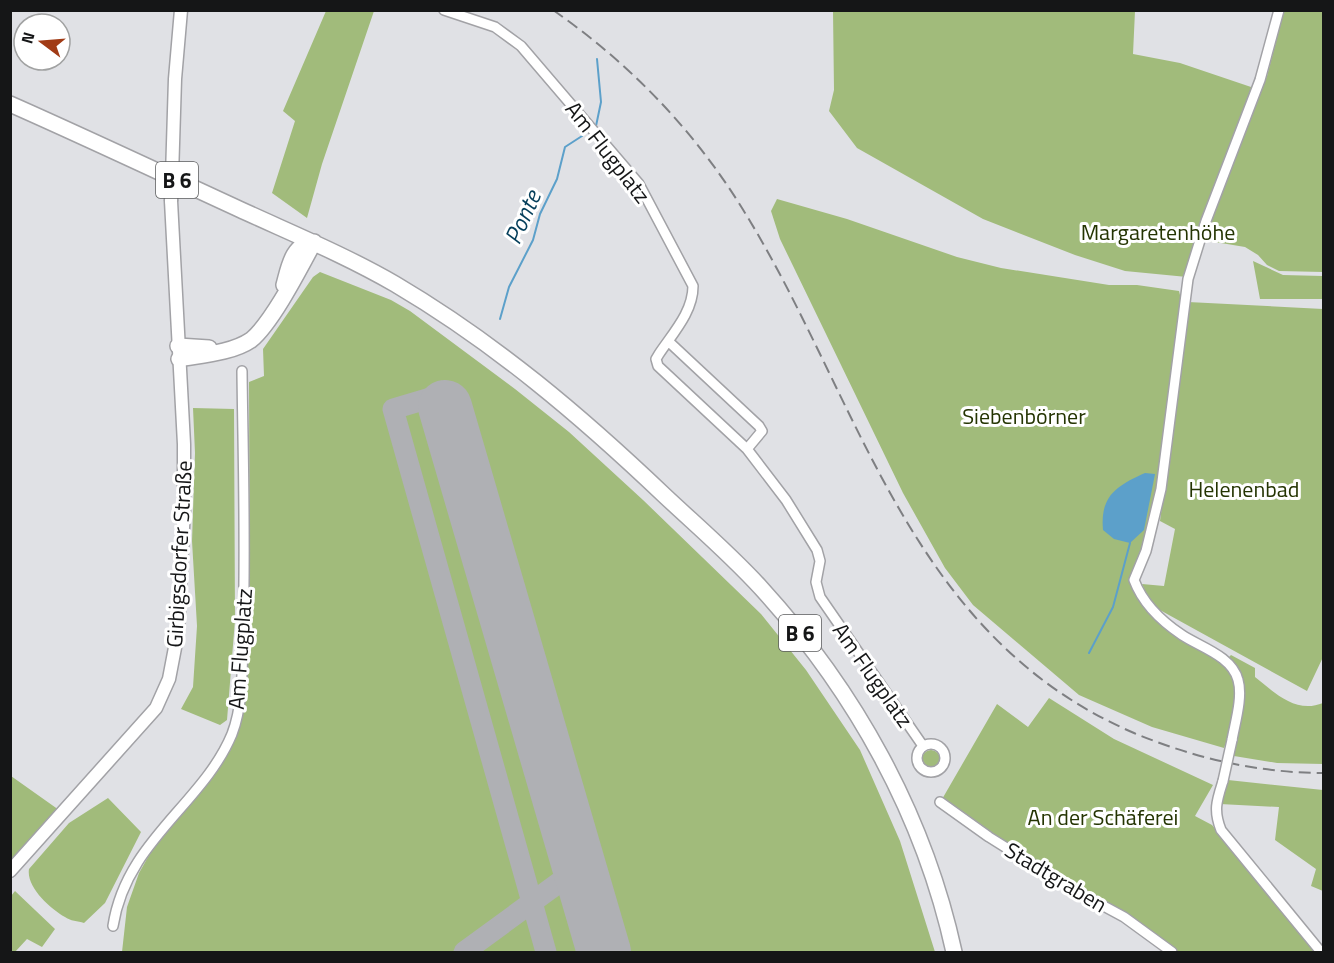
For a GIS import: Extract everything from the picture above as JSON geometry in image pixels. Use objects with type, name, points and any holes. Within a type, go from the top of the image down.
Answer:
[{"type":"main road","name":"B 6","points":[[10,104],[314,242],[393,283],[487,342],[584,420],[759,586],[809,644],[873,741],[922,846],[954,952]]},
{"type":"main road","points":[[278,227],[289,247],[290,263]]},
{"type":"main road","points":[[276,306],[290,263],[299,247],[314,242]]},
{"type":"main road","points":[[179,352],[221,350],[250,340],[276,306],[314,242]]},
{"type":"street","name":"Girbigsdorfer Straße","points":[[10,871],[156,708],[169,679],[178,633],[183,507],[184,444],[171,201],[181,10]]},
{"type":"street","name":"Am Flugplatz","points":[[444,10],[507,33],[521,46],[639,184],[693,286],[693,299],[687,313],[656,359],[658,366],[747,448],[786,500],[817,550],[820,561],[816,582],[820,597],[923,746]]},
{"type":"street","points":[[1279,10],[1260,80],[1206,221],[1188,279],[1161,489],[1146,551],[1134,580],[1141,599],[1155,613],[1182,635],[1231,666],[1239,681],[1232,740],[1215,805],[1215,815],[1221,830],[1321,952]]},
{"type":"street","points":[[668,341],[759,426],[762,431],[747,448]]},
{"type":"street","name":"Am Flugplatz","points":[[113,926],[119,904],[140,859],[212,766],[232,733],[235,722],[241,687],[245,575],[242,371]]},
{"type":"street","name":"Stadtgraben","points":[[940,802],[989,837],[1064,884],[1124,917],[1172,952]]},
{"type":"green space","points":[[326,11],[374,11],[322,164],[307,218],[272,193],[295,121],[283,111]]},
{"type":"green space","name":"Margaretenhöhe","points":[[833,11],[1135,11],[1133,54],[1180,63],[1254,88],[1187,277],[1125,271],[1075,255],[983,219],[857,148],[829,111],[834,90]]},
{"type":"green space","points":[[1284,11],[1323,11],[1323,272],[1279,271],[1267,265],[1258,255],[1245,247],[1203,240],[1267,76]]},
{"type":"green space","name":"Siebenbörner","points":[[777,199],[847,219],[957,257],[1001,268],[1109,285],[1137,285],[1179,291],[1181,299],[1164,444],[1151,521],[1132,581],[1140,602],[1178,635],[1231,666],[1239,681],[1235,719],[1224,748],[1152,727],[1079,695],[973,605],[945,568],[903,493],[780,239],[771,211]]},
{"type":"green space","points":[[1253,261],[1283,275],[1323,276],[1323,299],[1260,299]]},
{"type":"green space","points":[[320,272],[391,300],[410,311],[515,389],[569,432],[761,614],[806,670],[860,750],[900,841],[935,952],[122,952],[127,907],[139,873],[157,841],[230,751],[242,720],[250,627],[249,382],[264,376],[263,349],[313,277]]},
{"type":"green space","name":"Helenenbad","points":[[1188,302],[1323,309],[1324,655],[1307,691],[1158,609],[1148,597],[1142,584],[1164,586],[1175,529],[1160,521]]},
{"type":"green space","points":[[193,408],[234,409],[235,620],[227,720],[220,725],[181,709],[193,687],[197,626],[192,541],[195,453]]},
{"type":"green space","points":[[1231,655],[1255,668],[1255,677],[1286,700],[1304,706],[1323,703],[1323,764],[1277,763],[1234,756],[1243,693],[1236,669],[1228,658]]},
{"type":"green space","name":"An der Schäferei","points":[[1049,698],[1114,739],[1213,785],[1195,816],[1212,825],[1317,952],[1176,952],[941,801],[997,704],[1028,727]]},
{"type":"green space","points":[[931,750],[937,753],[940,759],[937,765],[931,768],[925,765],[922,759],[925,753]]},
{"type":"green space","points":[[11,776],[59,810],[11,865]]},
{"type":"green space","points":[[1228,780],[1323,790],[1323,891],[1311,886],[1316,869],[1275,840],[1279,807],[1220,804]]},
{"type":"green space","points":[[108,798],[141,832],[105,903],[84,923],[67,918],[46,903],[31,883],[29,869],[69,823]]},
{"type":"green space","points":[[15,891],[55,929],[42,947],[27,939],[15,952],[11,952],[11,896]]},
{"type":"water","points":[[1145,473],[1155,474],[1144,530],[1130,543],[1114,539],[1103,530],[1107,500],[1118,488]]},
{"type":"waterway","name":"Ponte","points":[[596,126],[601,102],[597,59]]},
{"type":"waterway","name":"Ponte","points":[[500,319],[509,287],[533,240],[540,214],[557,179],[565,147],[582,136]]},
{"type":"waterway","name":"Siebenbörner","points":[[1089,653],[1113,607],[1130,543]]},
{"type":"taxiway","points":[[445,407],[430,398],[393,409],[546,952]]},
{"type":"taxiway","points":[[464,952],[579,868]]},
{"type":"runway","points":[[445,407],[604,952]]},
{"type":"railway","points":[[553,10],[608,52],[658,99],[723,179],[784,281],[858,432],[897,505],[941,574],[993,636],[1057,690],[1134,733],[1203,757],[1251,767],[1324,773]]}]
